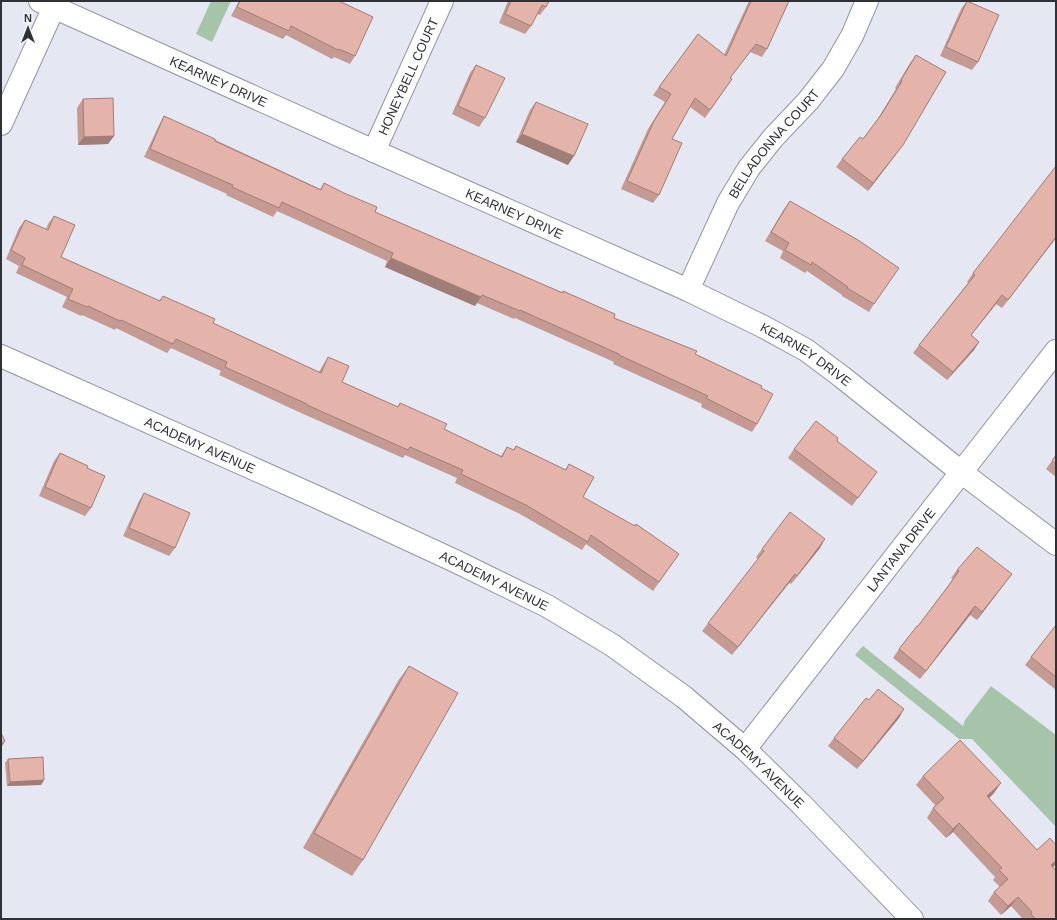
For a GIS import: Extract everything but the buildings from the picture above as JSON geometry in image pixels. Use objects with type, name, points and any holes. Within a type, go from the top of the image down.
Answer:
[{"type":"street","name":"HONEYBELL COURT","points":[[374,151],[442,1]]},
{"type":"street","name":"BELLADONNA COURT","points":[[688,290],[728,202],[749,168],[773,138],[808,101],[833,69],[852,36],[867,1]]},
{"type":"street","name":"KEARNEY DRIVE","points":[[47,4],[688,290],[762,326],[806,350],[961,472],[1056,544]]},
{"type":"street","points":[[1,124],[47,4]]},
{"type":"street","name":"LANTANA DRIVE","points":[[745,749],[1056,351]]},
{"type":"street","name":"ACADEMY AVENUE","points":[[1,356],[455,561],[547,606],[618,649],[684,697],[745,749],[801,804],[912,919]]},
{"type":"green space","points":[[211,1],[231,1],[212,42],[196,34]]},
{"type":"green space","points":[[863,646],[963,726],[965,720],[991,686],[1056,735],[1056,827],[972,739],[959,739],[855,655]]}]
